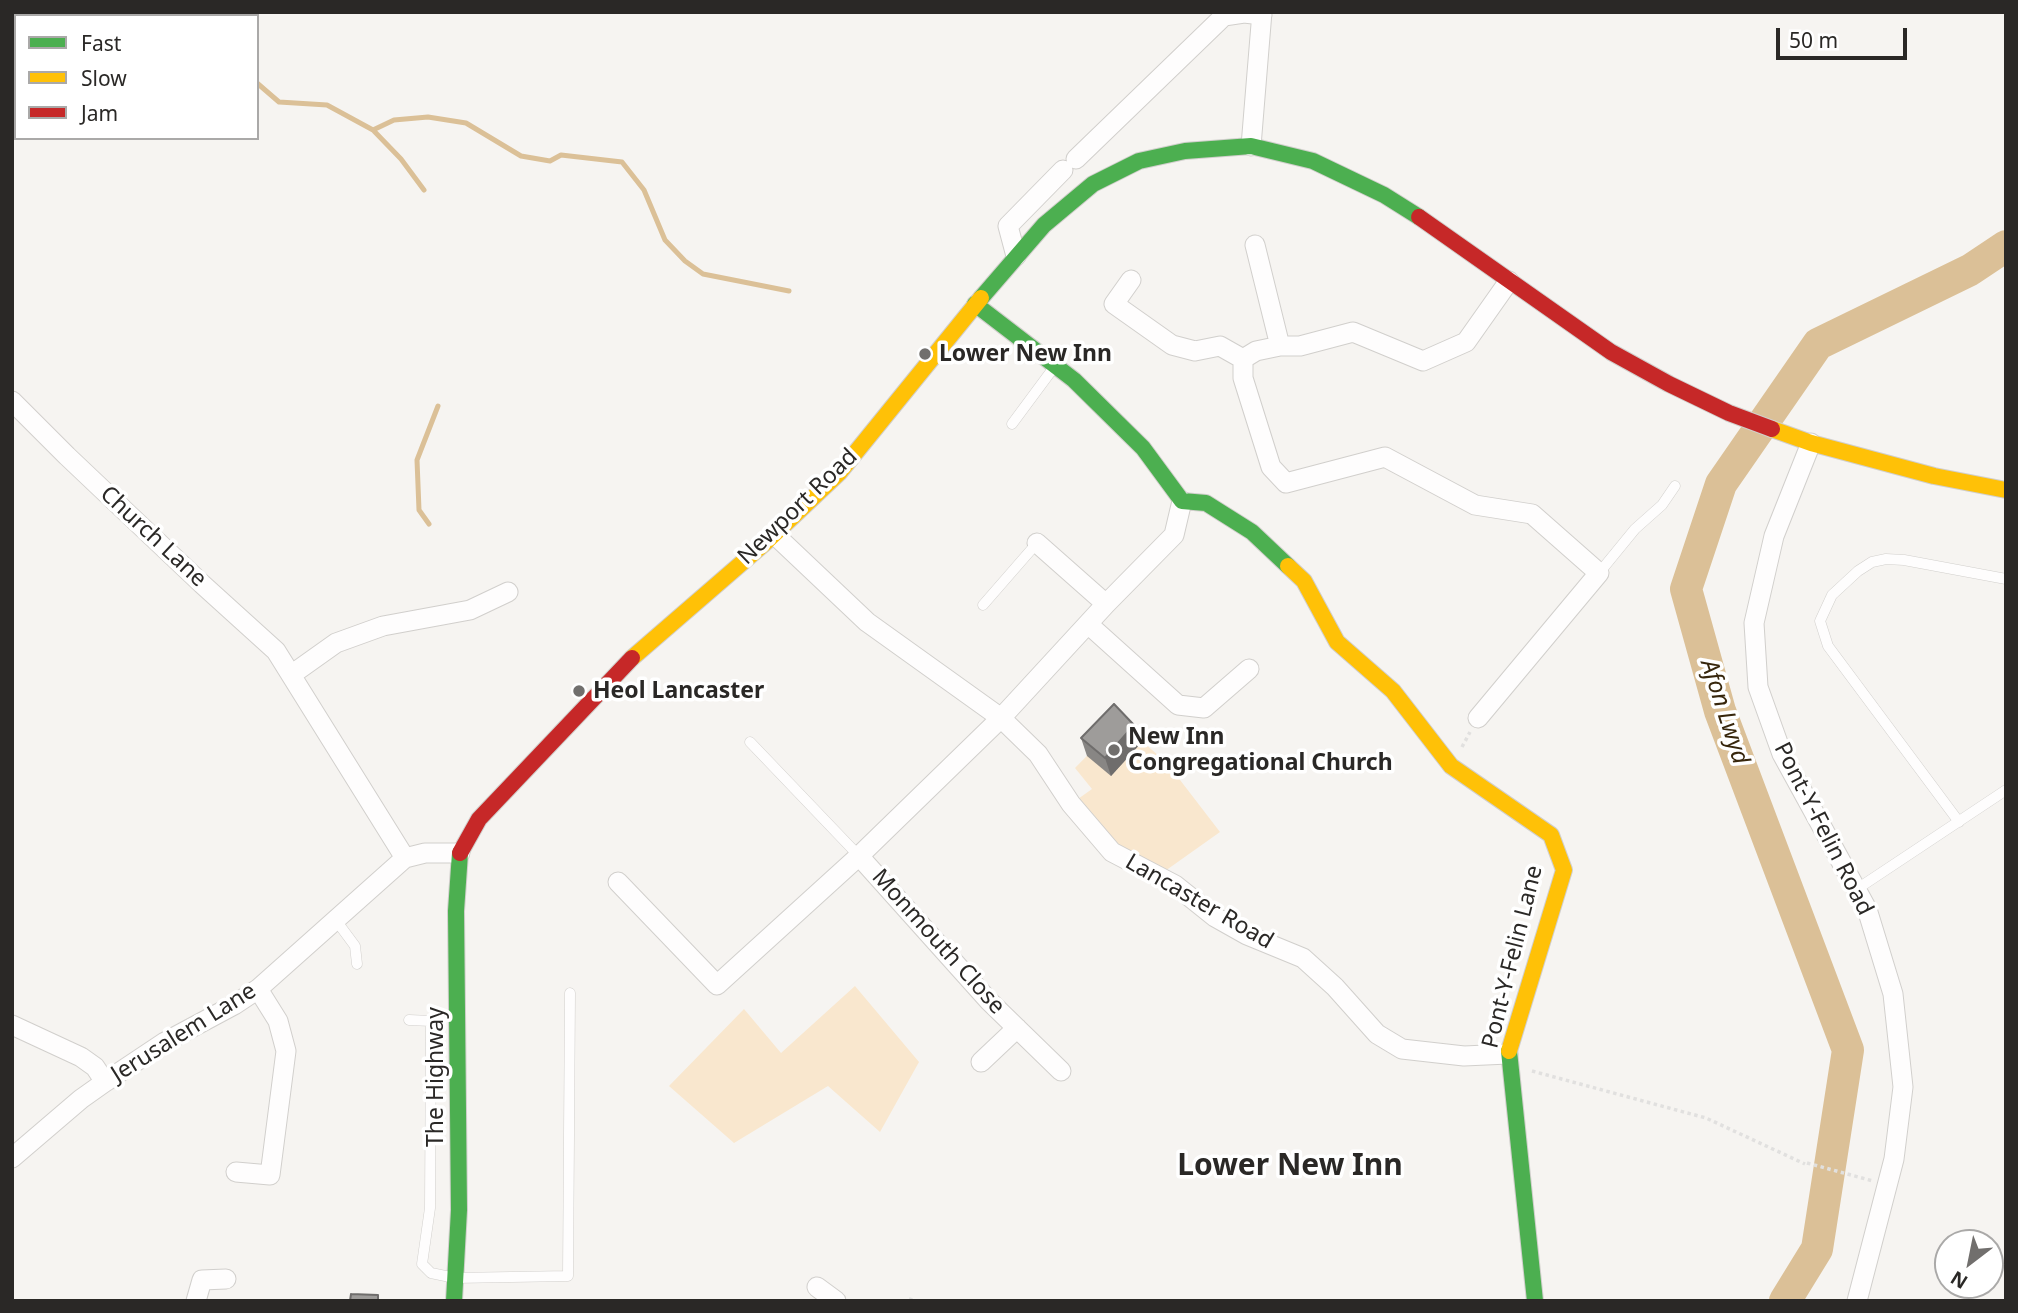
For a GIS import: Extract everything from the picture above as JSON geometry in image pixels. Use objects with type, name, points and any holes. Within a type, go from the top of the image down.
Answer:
[{"type":"street","points":[[1016,256],[1008,226],[1069,165],[1224,16],[1262,13],[1251,146]]},
{"type":"street","name":"Newport Road","points":[[460,853],[479,819],[637,653],[774,534],[839,473],[975,304],[1044,225],[1093,184],[1139,161],[1185,151],[1251,146],[1313,162],[1384,195],[1443,232],[1611,352],[1729,413],[1811,443],[1934,476],[2006,490]]},
{"type":"street","points":[[1255,245],[1280,346]]},
{"type":"street","points":[[1131,280],[1114,304],[1172,345],[1195,351],[1220,346],[1243,359]]},
{"type":"street","points":[[1243,359],[1256,351],[1280,346],[1300,346],[1353,332],[1423,362],[1466,342],[1509,281]]},
{"type":"street","points":[[618,882],[717,985],[859,856],[1001,718],[1174,535],[1182,501],[1143,448],[1073,380],[975,304]]},
{"type":"street","points":[[1243,359],[1243,378],[1270,467],[1286,483],[1385,457],[1475,505],[1532,514],[1599,573],[1478,718]]},
{"type":"street","name":"Church Lane","points":[[12,401],[202,584],[276,651],[405,858]]},
{"type":"street","name":"Pont-Y-Felin Road","points":[[1811,443],[1774,536],[1755,623],[1758,687],[1782,754],[1867,909],[1893,993],[1903,1087],[1894,1159],[1857,1301]]},
{"type":"street","name":"Pont-Y-Felin Lane","points":[[1182,501],[1206,503],[1252,532],[1304,581],[1337,642],[1393,691],[1451,766],[1551,835],[1564,870],[1509,1060],[1535,1301]]},
{"type":"street","name":"Lancaster Road","points":[[774,534],[867,622],[1001,718],[1038,754],[1071,804],[1112,852],[1175,885],[1215,917],[1247,935],[1303,958],[1335,987],[1377,1034],[1402,1049],[1509,1060]]},
{"type":"street","points":[[1037,543],[1106,604]]},
{"type":"street","points":[[291,675],[336,643],[383,626],[470,610],[508,592]]},
{"type":"street","points":[[1088,624],[1178,705],[1204,708],[1249,669]]},
{"type":"street","points":[[405,858],[425,853],[460,853]]},
{"type":"street","name":"The Highway","points":[[454,1301],[459,1210],[456,911],[460,853]]},
{"type":"street","name":"Monmouth Close","points":[[859,856],[989,1001],[1062,1071]]},
{"type":"street","name":"Jerusalem Lane","points":[[12,1158],[105,1082],[165,1042],[234,1006],[258,989],[405,858]]},
{"type":"street","points":[[236,1172],[270,1175],[286,1051],[278,1021],[258,989]]},
{"type":"street","points":[[12,1025],[81,1057],[95,1067],[105,1082]]},
{"type":"street","name":"Monmouth Close","points":[[981,1062],[1017,1028]]},
{"type":"street","points":[[197,1301],[202,1280],[226,1279]]},
{"type":"street","points":[[817,1287],[836,1301]]},
{"type":"lane","points":[[1012,424],[1056,366]]},
{"type":"lane","points":[[1599,573],[1635,529],[1662,505],[1675,486]]},
{"type":"lane","points":[[984,605],[1037,543]]},
{"type":"lane","points":[[1959,822],[1828,646],[1820,621],[1832,595],[1871,562],[1904,560],[2006,579]]},
{"type":"lane","points":[[750,742],[859,856]]},
{"type":"lane","points":[[1857,889],[2006,790]]},
{"type":"lane","points":[[335,919],[355,946],[357,964]]},
{"type":"lane","points":[[409,1020],[431,1021],[430,1208],[422,1264],[431,1273],[455,1278],[568,1276],[570,993]]},
{"type":"path","points":[[1451,766],[1478,718]]},
{"type":"path","points":[[1509,1060],[1706,1118],[1806,1163],[1857,1177]]},
{"type":"path","points":[[909,1298],[916,1301]]},
{"type":"shaded area","points":[[1120,722],[1167,763],[1220,832],[1158,876],[1112,852],[1071,804],[1092,789],[1075,768]]},
{"type":"shaded area","points":[[855,986],[919,1062],[880,1132],[828,1086],[734,1143],[669,1086],[744,1009],[781,1053]]},
{"type":"building","points":[[1114,704],[1134,725],[1105,758],[1081,738]]},
{"type":"building","points":[[351,1294],[378,1295],[378,1301],[350,1301]]},
{"type":"waterway","points":[[259,85],[279,102],[327,105],[373,130],[401,159],[424,190]]},
{"type":"waterway","points":[[373,130],[394,120],[428,117],[466,123],[521,156],[550,161],[561,155],[622,162],[644,190],[665,240],[685,261],[703,274],[789,291]]},
{"type":"waterway","name":"Afon Lwyd","points":[[1785,1301],[1817,1249],[1848,1050],[1720,711],[1686,589],[1721,484],[1818,344],[1970,270],[2006,246]]},
{"type":"waterway","points":[[429,524],[419,510],[417,460],[438,406]]},
{"type":"traffic: fast","points":[[981,298],[1044,225],[1093,184],[1139,161],[1185,151],[1251,146],[1313,161],[1384,195],[1419,217]]},
{"type":"traffic: fast","points":[[975,304],[1074,380],[1143,448],[1182,501],[1206,503],[1252,532],[1288,566]]},
{"type":"traffic: fast","points":[[454,1301],[459,1210],[456,911],[460,853]]},
{"type":"traffic: fast","points":[[1509,1051],[1535,1301]]},
{"type":"traffic: slow","points":[[632,658],[766,542],[839,473],[981,298]]},
{"type":"traffic: slow","points":[[1772,429],[1811,443],[1934,476],[2006,490]]},
{"type":"traffic: slow","points":[[1288,566],[1304,581],[1337,642],[1393,691],[1451,766],[1551,835],[1564,870],[1509,1051]]},
{"type":"traffic: jam","points":[[1419,217],[1611,352],[1729,413],[1772,429]]},
{"type":"traffic: jam","points":[[460,853],[479,819],[632,658]]},
{"type":"place","name":"Lower New Inn","points":[[925,354]]},
{"type":"place","name":"Heol Lancaster","points":[[579,691]]},
{"type":"place","name":"New Inn Congregational Church","points":[[1114,750]]},
{"type":"district","name":"Lower New Inn","points":[[1290,1166]]}]
